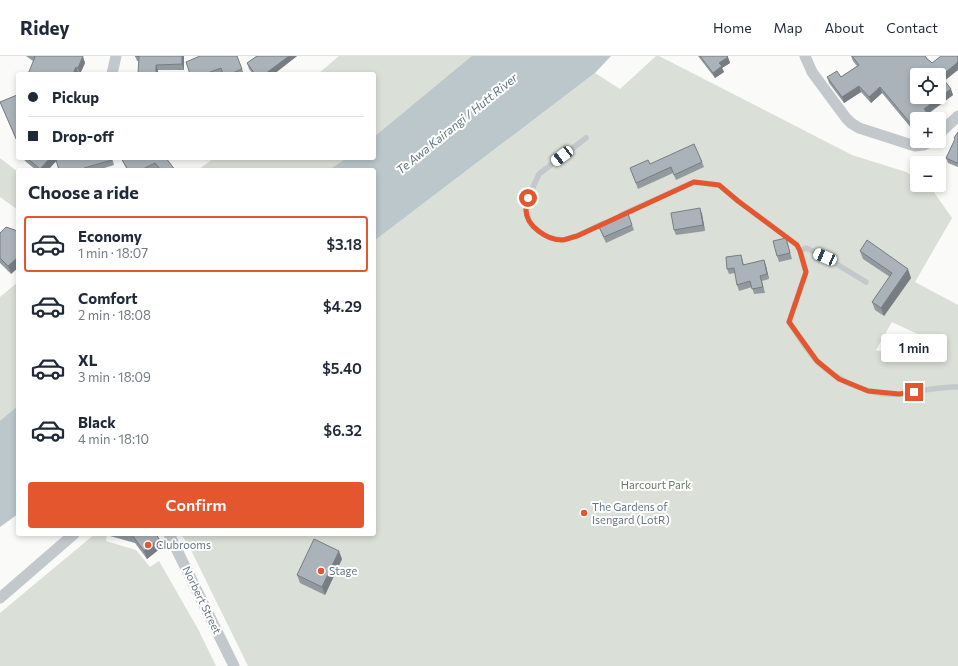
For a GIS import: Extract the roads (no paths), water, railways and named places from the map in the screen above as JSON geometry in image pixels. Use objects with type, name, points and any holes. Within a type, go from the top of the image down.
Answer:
[{"type":"street","points":[[112,72],[116,56]]},
{"type":"street","points":[[805,56],[812,72],[846,118],[855,126],[910,144]]},
{"type":"street","points":[[946,127],[958,116]]},
{"type":"street","points":[[0,598],[72,536]]},
{"type":"street","name":"Norbert Street","points":[[170,536],[234,666]]},
{"type":"lane","points":[[586,138],[539,174],[528,198],[526,211],[530,223],[540,232],[550,238],[562,240],[577,236],[610,220]]},
{"type":"lane","points":[[616,217],[694,182],[719,185],[797,245],[806,272],[789,322],[817,361],[839,379],[868,391],[899,394],[948,386],[958,387]]},
{"type":"lane","points":[[800,251],[806,248],[825,257],[866,282]]},
{"type":"water","name":"Te Awa Kairangi / Hutt River","points":[[472,56],[611,56],[595,73],[376,239],[376,168],[332,168],[344,160],[376,160],[376,135]]},
{"type":"water","points":[[16,408],[16,515],[0,527],[0,421]]},
{"type":"place","name":"The Gardens of Isengard (LotR)","points":[[584,513]]},
{"type":"place","name":"Clubrooms","points":[[148,545]]},
{"type":"place","name":"Stage","points":[[321,571]]},
{"type":"park label","name":"Harcourt Park","points":[[656,485]]}]
